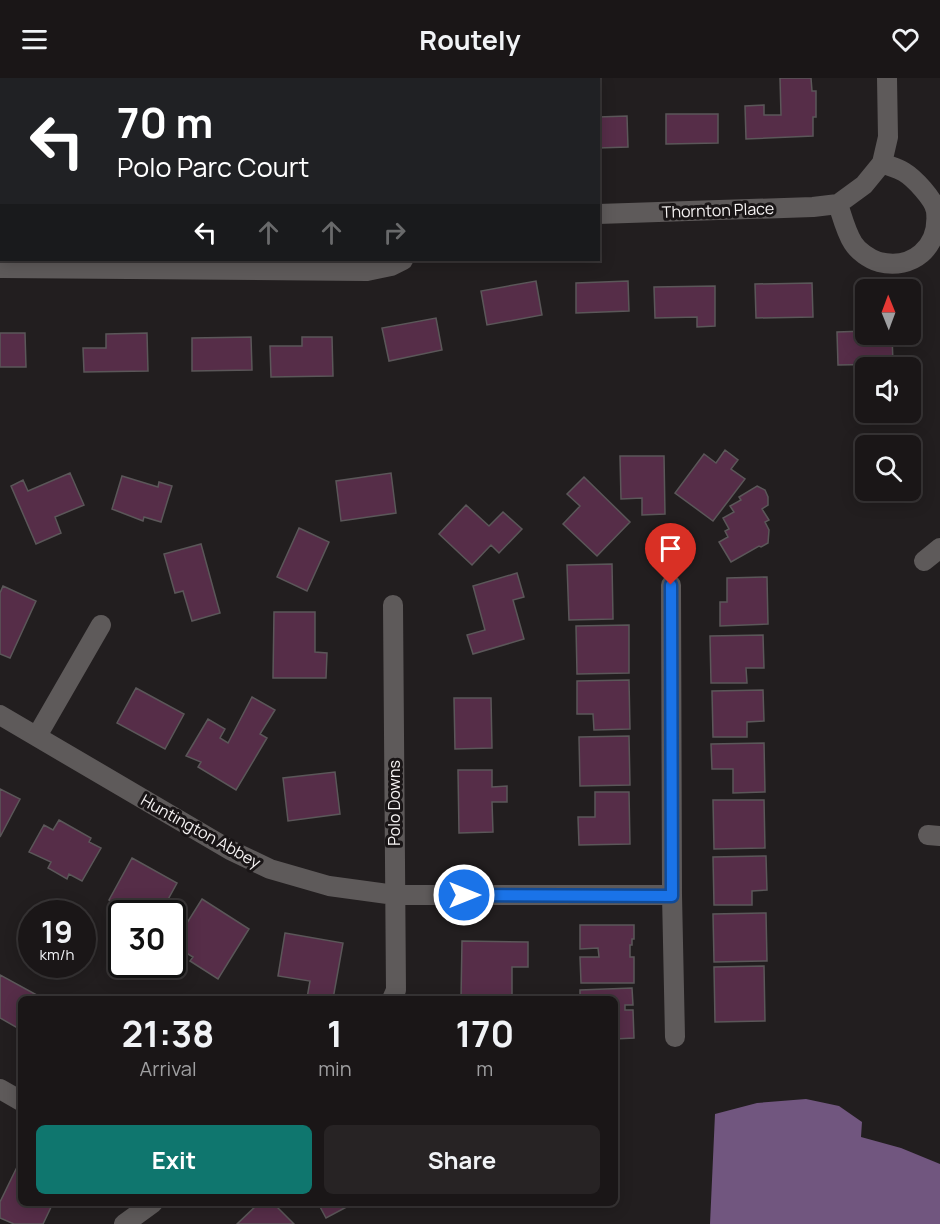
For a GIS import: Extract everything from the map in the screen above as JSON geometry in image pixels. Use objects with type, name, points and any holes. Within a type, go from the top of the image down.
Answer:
[{"type":"street","points":[[882,163],[905,173],[924,190],[936,210],[936,229],[931,245],[919,257],[902,264],[870,260],[853,244],[838,204],[864,185],[882,163],[888,137],[887,78]]},
{"type":"street","name":"Thornton Place","points":[[600,214],[813,207],[838,204]]},
{"type":"street","points":[[0,268],[204,265],[367,271],[391,266],[402,261]]},
{"type":"street","points":[[924,561],[940,548]]},
{"type":"street","points":[[671,585],[675,1037]]},
{"type":"street","name":"Polo Downs","points":[[393,605],[396,990],[393,996]]},
{"type":"street","points":[[37,736],[100,625]]},
{"type":"street","name":"Huntington Abbey","points":[[0,715],[230,850],[270,869],[329,886],[395,895],[672,896]]},
{"type":"street","points":[[0,1089],[18,1099]]},
{"type":"street","points":[[124,1224],[148,1206]]},
{"type":"shaded area","points":[[806,1099],[839,1106],[862,1122],[861,1137],[901,1148],[940,1164],[940,1224],[710,1224],[715,1114],[757,1103]]},
{"type":"building","points":[[780,78],[811,78],[812,91],[816,91],[813,136],[746,139],[745,106],[764,105],[764,115],[781,115]]},
{"type":"building","points":[[666,114],[718,114],[718,143],[666,144]]},
{"type":"building","points":[[627,116],[628,147],[600,148],[600,117]]},
{"type":"building","points":[[536,281],[542,315],[487,325],[481,291]]},
{"type":"building","points":[[628,281],[629,311],[576,313],[576,283]]},
{"type":"building","points":[[812,283],[813,317],[756,318],[755,284]]},
{"type":"building","points":[[715,286],[715,326],[697,327],[697,317],[655,318],[654,287]]},
{"type":"building","points":[[436,318],[442,350],[389,361],[382,328]]},
{"type":"building","points":[[855,331],[855,345],[892,345],[893,357],[855,357],[855,365],[838,365],[837,332]]},
{"type":"building","points":[[0,333],[25,333],[26,367],[0,367]]},
{"type":"building","points":[[147,333],[148,371],[84,372],[83,348],[106,348],[106,334]]},
{"type":"building","points":[[251,337],[252,370],[192,371],[192,338]]},
{"type":"building","points":[[302,337],[332,337],[333,376],[271,377],[270,346],[302,346]]},
{"type":"building","points":[[725,450],[738,460],[731,469],[745,479],[713,521],[675,493],[704,454],[716,463]]},
{"type":"building","points":[[620,456],[664,456],[665,514],[642,515],[642,498],[621,499]]},
{"type":"building","points":[[70,473],[84,505],[55,517],[61,533],[36,544],[11,486],[23,480],[28,491]]},
{"type":"building","points":[[391,473],[396,513],[341,521],[336,481]]},
{"type":"building","points":[[122,476],[158,487],[159,482],[172,486],[161,522],[144,517],[143,521],[112,509]]},
{"type":"building","points":[[584,477],[630,522],[597,556],[563,524],[580,506],[567,494]]},
{"type":"building","points":[[757,486],[765,490],[768,497],[768,505],[762,509],[769,520],[765,522],[769,530],[768,543],[731,562],[719,542],[728,537],[725,531],[729,529],[723,518],[734,512],[730,506],[741,500],[739,497]]},
{"type":"building","points":[[466,505],[489,526],[503,512],[522,529],[499,553],[491,545],[472,565],[439,534]]},
{"type":"building","points":[[299,528],[329,542],[307,591],[277,577]]},
{"type":"building","points":[[201,544],[220,613],[192,621],[183,591],[175,593],[164,554]]},
{"type":"building","points":[[612,564],[613,619],[569,620],[567,565]]},
{"type":"building","points":[[517,573],[524,597],[513,600],[524,639],[473,654],[467,635],[485,630],[473,586]]},
{"type":"building","points":[[767,577],[768,624],[720,626],[720,602],[727,602],[727,578]]},
{"type":"building","points":[[3,586],[36,601],[10,658],[0,654],[0,593]]},
{"type":"building","points":[[274,612],[315,612],[315,652],[327,653],[326,678],[273,678]]},
{"type":"building","points":[[629,625],[629,673],[577,674],[576,626]]},
{"type":"building","points":[[763,635],[764,668],[746,668],[747,683],[711,683],[710,636]]},
{"type":"building","points":[[629,680],[630,729],[594,730],[593,714],[577,714],[577,681]]},
{"type":"building","points":[[136,688],[184,714],[165,749],[117,723]]},
{"type":"building","points":[[763,690],[764,721],[747,722],[747,737],[713,737],[712,691]]},
{"type":"building","points":[[252,697],[275,710],[260,734],[267,738],[236,790],[198,767],[201,762],[186,756],[208,719],[225,729],[220,738],[228,743]]},
{"type":"building","points":[[454,698],[491,698],[492,748],[455,749]]},
{"type":"building","points":[[629,736],[630,785],[580,786],[579,737]]},
{"type":"building","points":[[764,743],[765,792],[733,793],[733,769],[712,769],[711,744]]},
{"type":"building","points":[[458,770],[492,770],[492,787],[507,786],[507,802],[492,802],[493,832],[459,833]]},
{"type":"building","points":[[335,772],[340,814],[288,821],[283,778]]},
{"type":"building","points":[[0,789],[20,799],[0,837]]},
{"type":"building","points":[[595,792],[629,792],[630,844],[579,845],[578,817],[595,817]]},
{"type":"building","points":[[713,800],[764,800],[765,848],[714,849]]},
{"type":"building","points":[[59,820],[91,838],[89,842],[101,848],[82,881],[69,874],[67,879],[48,868],[51,862],[29,852],[44,825],[53,830]]},
{"type":"building","points":[[766,856],[767,890],[752,891],[752,905],[714,905],[713,857]]},
{"type":"building","points":[[132,858],[177,883],[168,900],[109,900]]},
{"type":"building","points":[[202,899],[249,929],[218,979],[190,961],[193,957],[186,953],[186,924]]},
{"type":"building","points":[[766,913],[767,961],[714,962],[713,914]]},
{"type":"building","points":[[580,925],[634,925],[630,957],[634,957],[634,983],[581,983],[580,957],[599,957],[598,948],[580,949]]},
{"type":"building","points":[[285,933],[343,943],[334,996],[307,996],[310,981],[278,976]]},
{"type":"building","points":[[462,941],[528,942],[528,967],[512,967],[512,996],[461,996]]},
{"type":"building","points":[[764,966],[765,1021],[715,1022],[714,967]]},
{"type":"building","points":[[0,975],[38,996],[18,996],[18,1028],[0,1018]]},
{"type":"building","points":[[632,988],[633,1005],[625,1005],[625,1010],[633,1010],[634,1038],[618,1039],[618,996],[580,996],[580,990]]},
{"type":"building","points":[[18,1165],[18,1206],[52,1206],[43,1224],[14,1224],[0,1218],[0,1202]]},
{"type":"building","points":[[256,1206],[276,1206],[294,1224],[237,1224]]},
{"type":"building","points":[[320,1206],[348,1206],[326,1218]]},
{"type":"route","points":[[464,895],[672,896],[671,585]]}]
